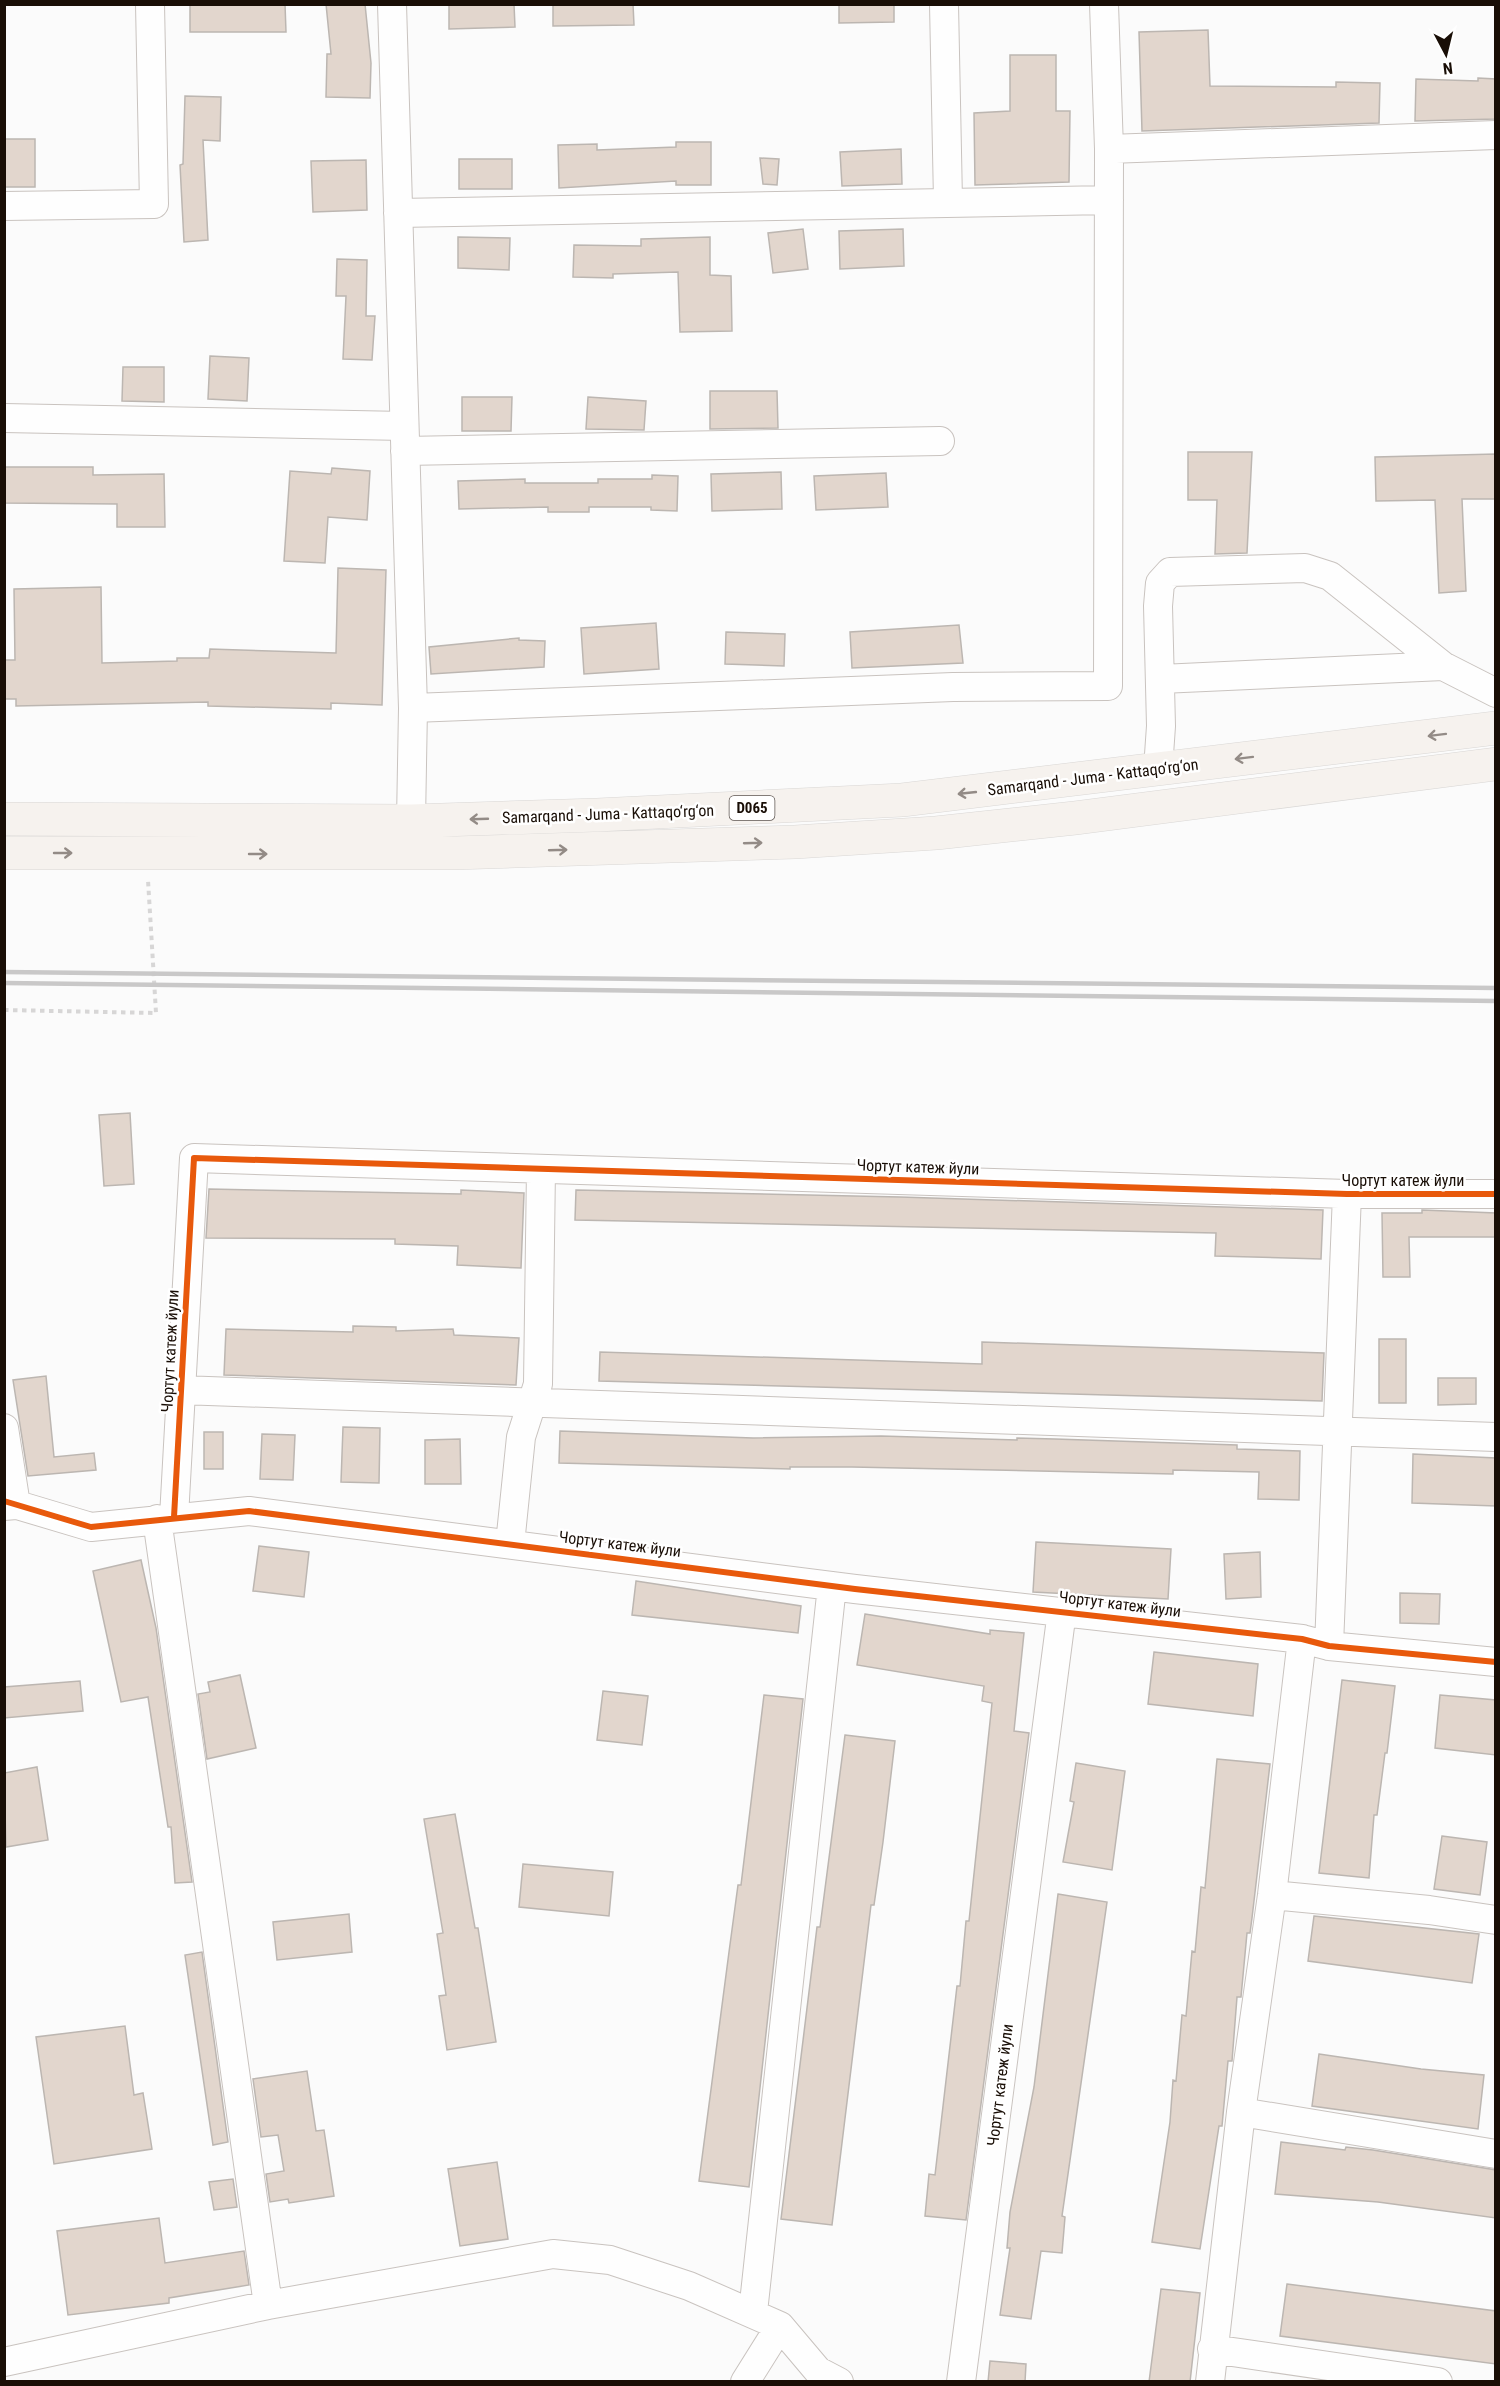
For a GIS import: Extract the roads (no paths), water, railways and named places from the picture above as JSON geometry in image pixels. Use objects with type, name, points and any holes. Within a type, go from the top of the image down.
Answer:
[{"type":"main road","name":"Samarqand - Juma - Kattaqo‘rg‘on","points":[[4,819],[411,821],[597,815],[902,800],[1496,728]]},
{"type":"main road","name":"Samarqand - Juma - Kattaqo‘rg‘on","points":[[4,853],[465,853],[795,842],[936,833],[1496,764]]},
{"type":"main road","points":[[104,853],[105,821]]},
{"type":"street","points":[[4,206],[154,204],[150,4]]},
{"type":"street","points":[[392,4],[413,708],[411,821]]},
{"type":"street","points":[[944,4],[948,201]]},
{"type":"street","points":[[413,708],[953,687],[1108,686],[1109,200],[1104,4]]},
{"type":"street","points":[[1108,149],[1496,135]]},
{"type":"street","points":[[398,213],[948,201],[1109,200]]},
{"type":"street","points":[[4,418],[405,439],[940,441]]},
{"type":"street","points":[[1158,769],[1161,679],[1158,606],[1160,583],[1170,572],[1305,568],[1330,576],[1443,666],[1496,693]]},
{"type":"street","points":[[1161,679],[1443,666]]},
{"type":"street","name":"Чортут катеж йули","points":[[1496,1194],[1347,1194],[194,1158],[181,1390],[165,1518],[249,1511],[832,1586],[1496,1662]]},
{"type":"street","points":[[510,1544],[521,1437],[538,1384],[541,1169]]},
{"type":"street","name":"Чортут катеж йули","points":[[1210,2382],[1241,2112],[1272,1895],[1316,1642],[1338,1432],[1347,1194]]},
{"type":"street","name":"Чортут катеж йули","points":[[181,1390],[1496,1437]]},
{"type":"street","points":[[4,1428],[8,1504],[91,1527],[165,1518],[268,2305]]},
{"type":"street","points":[[751,2313],[754,2303],[832,1586]]},
{"type":"street","name":"Чортут катеж йули","points":[[961,2382],[1062,1611]]},
{"type":"street","points":[[1272,1895],[1429,1910],[1496,1920]]},
{"type":"street","points":[[1241,2112],[1496,2154]]},
{"type":"street","points":[[5,2357],[268,2305],[553,2254],[610,2260],[689,2286],[780,2326],[818,2371],[838,2382]]},
{"type":"street","points":[[745,2382],[780,2326]]},
{"type":"street","points":[[1212,2349],[1438,2382]]},
{"type":"railway","points":[[4,972],[1496,988]]},
{"type":"railway","points":[[4,983],[1496,1001]]}]
